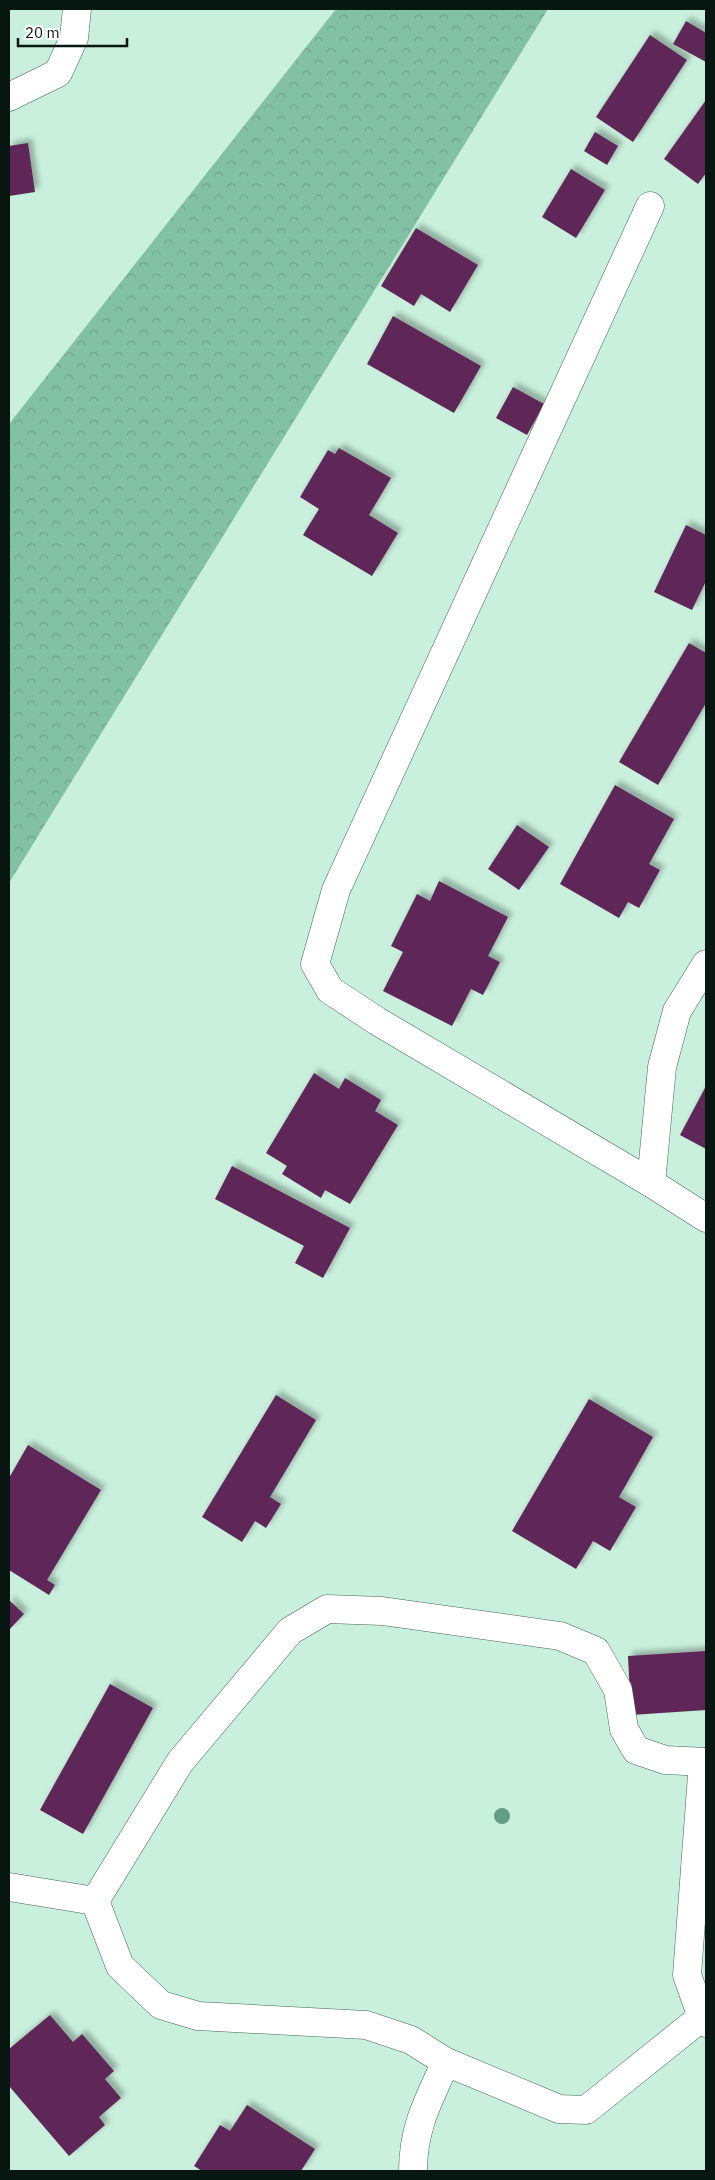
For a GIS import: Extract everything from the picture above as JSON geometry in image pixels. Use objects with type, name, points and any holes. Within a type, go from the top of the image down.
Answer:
[{"type":"street","points":[[9,97],[58,73],[74,38],[77,9]]},
{"type":"street","points":[[650,206],[336,890],[315,964],[330,990],[377,1021],[652,1183],[706,1218]]},
{"type":"street","points":[[652,1183],[662,1067],[677,1011],[706,964]]},
{"type":"street","points":[[327,1609],[382,1611],[560,1636],[596,1651],[618,1690],[624,1730],[636,1750],[665,1760],[704,1762],[687,1975],[704,2020],[586,2110],[559,2109],[446,2062],[411,2040],[366,2025],[198,2016],[161,2005],[120,1966],[95,1901],[180,1762],[290,1631],[327,1609]]},
{"type":"street","points":[[9,1887],[95,1901]]},
{"type":"street","points":[[413,2171],[413,2148],[421,2116],[446,2062]]},
{"type":"green space","points":[[336,9],[548,9],[9,883],[9,424]]},
{"type":"building","points":[[686,21],[706,33],[706,62],[673,44]]},
{"type":"building","points":[[650,35],[687,60],[633,142],[596,117]]},
{"type":"building","points":[[706,100],[706,173],[698,184],[664,159]]},
{"type":"building","points":[[595,132],[618,146],[607,165],[584,151]]},
{"type":"building","points":[[28,143],[35,192],[9,196],[9,146]]},
{"type":"building","points":[[571,169],[605,190],[576,238],[542,217]]},
{"type":"building","points":[[416,228],[478,265],[450,312],[421,294],[414,306],[381,286]]},
{"type":"building","points":[[393,316],[481,366],[454,413],[367,364]]},
{"type":"building","points":[[513,387],[544,404],[527,435],[496,418]]},
{"type":"building","points":[[339,448],[391,478],[369,515],[398,533],[372,576],[303,535],[319,509],[300,497],[328,450],[335,454]]},
{"type":"building","points":[[686,525],[706,535],[706,581],[692,610],[654,592]]},
{"type":"building","points":[[689,643],[706,653],[706,703],[658,785],[619,762]]},
{"type":"building","points":[[615,785],[674,819],[649,864],[660,870],[639,908],[628,902],[619,918],[560,884]]},
{"type":"building","points":[[517,825],[549,847],[519,890],[488,869]]},
{"type":"building","points":[[439,881],[508,917],[488,956],[500,962],[483,995],[471,989],[452,1026],[383,991],[403,952],[391,946],[417,894],[430,901]]},
{"type":"building","points":[[314,1073],[339,1089],[345,1078],[381,1100],[375,1111],[398,1125],[350,1204],[325,1190],[321,1198],[282,1174],[287,1166],[266,1153]]},
{"type":"building","points":[[706,1086],[706,1149],[680,1135]]},
{"type":"building","points":[[232,1166],[350,1228],[323,1278],[295,1263],[304,1246],[215,1199]]},
{"type":"building","points":[[276,1395],[316,1420],[270,1497],[281,1504],[266,1528],[255,1521],[242,1542],[202,1517]]},
{"type":"building","points":[[589,1399],[653,1437],[619,1497],[636,1507],[610,1551],[593,1541],[576,1569],[512,1531]]},
{"type":"building","points":[[28,1445],[101,1490],[47,1580],[55,1585],[49,1595],[9,1570],[9,1478]]},
{"type":"building","points":[[9,1600],[24,1614],[9,1630]]},
{"type":"building","points":[[706,1651],[706,1710],[631,1715],[628,1656]]},
{"type":"building","points":[[110,1684],[153,1708],[83,1834],[40,1810]]},
{"type":"building","points":[[50,2015],[73,2042],[82,2034],[114,2071],[105,2079],[121,2098],[99,2117],[105,2125],[69,2156],[9,2086],[9,2049]]},
{"type":"building","points":[[247,2105],[315,2149],[301,2171],[202,2171],[194,2166],[220,2125],[230,2131]]}]
